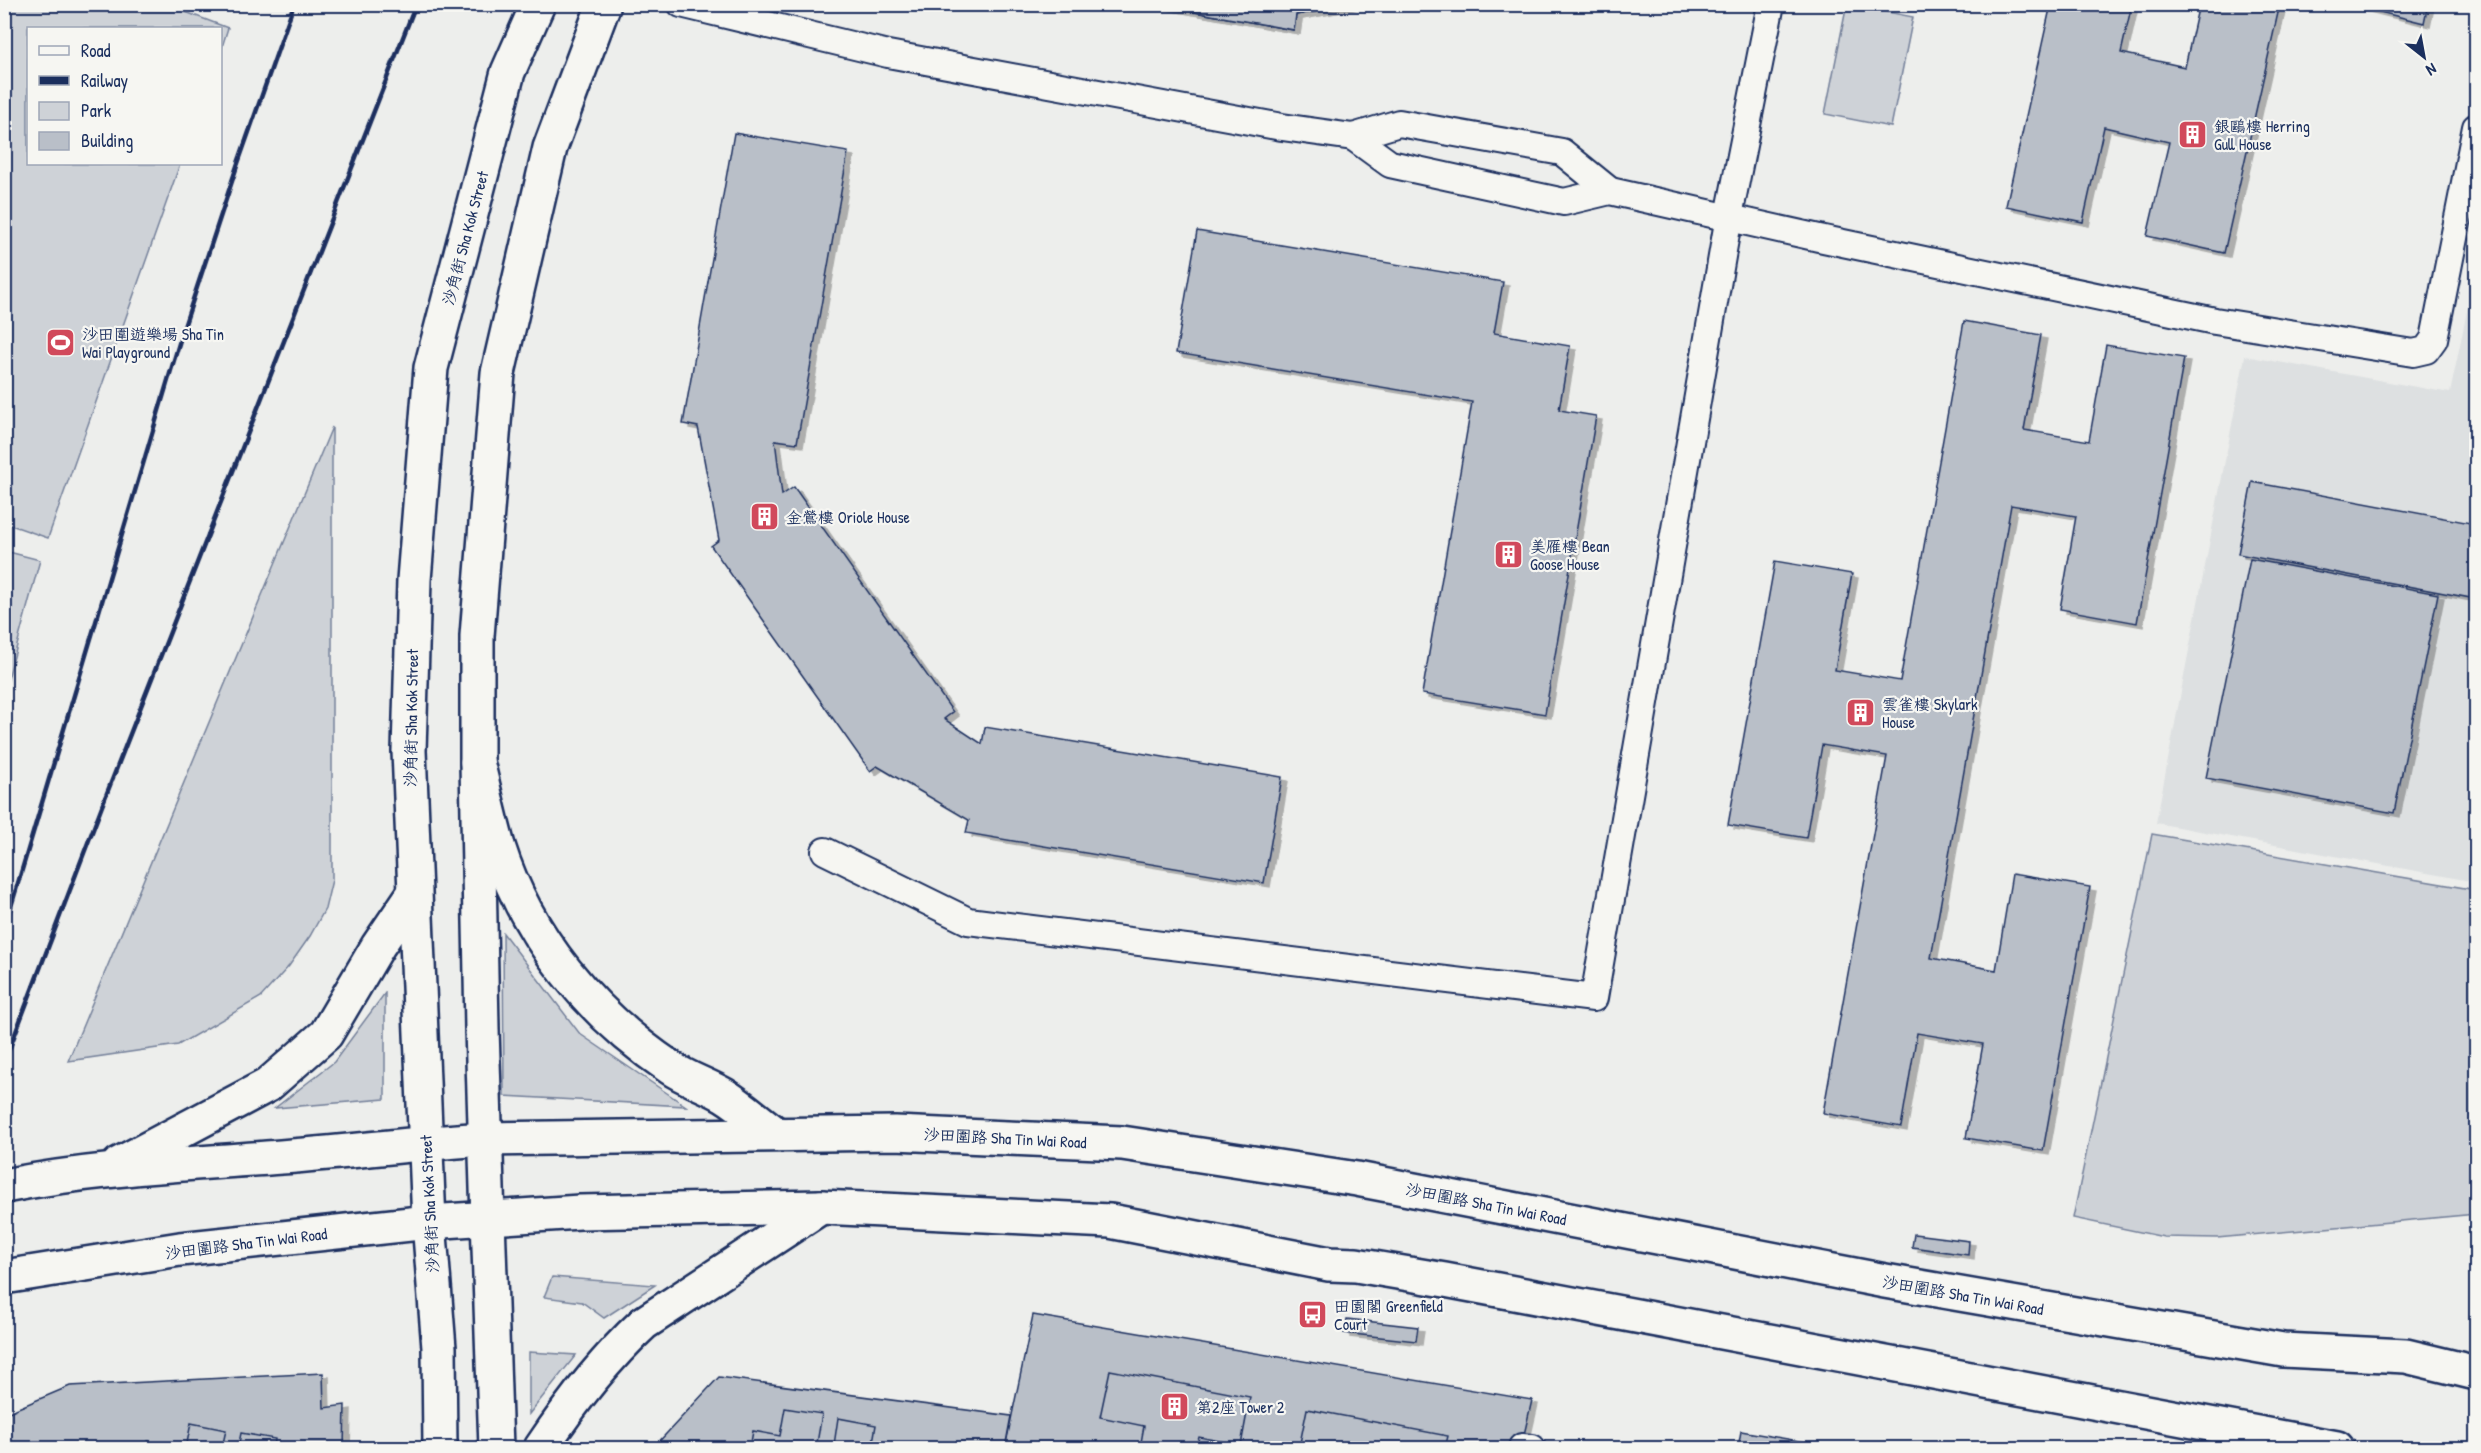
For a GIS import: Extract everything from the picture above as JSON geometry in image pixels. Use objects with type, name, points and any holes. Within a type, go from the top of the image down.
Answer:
[{"type":"main road","name":"沙角街 Sha Kok Street","points":[[440,1449],[439,1348],[429,1222],[409,751],[414,580],[430,368],[508,72],[538,4]]},
{"type":"main road","points":[[496,1449],[485,1139],[477,762],[477,636],[498,373],[550,148],[604,4]]},
{"type":"main road","points":[[477,762],[498,846],[520,900],[549,950],[584,995],[626,1036],[673,1070],[724,1096],[775,1133]]},
{"type":"main road","points":[[107,1171],[268,1085],[326,1034],[378,946],[414,893]]},
{"type":"main road","name":"沙田圍路 Sha Tin Wai Road","points":[[4,1186],[107,1171],[339,1153],[425,1142],[485,1139],[895,1133],[1122,1143],[1357,1179],[1861,1277],[2052,1311],[2283,1350],[2406,1356],[2476,1373]]},
{"type":"main road","points":[[541,1449],[572,1401],[623,1342],[644,1323],[821,1207]]},
{"type":"main road","name":"沙田圍路 Sha Tin Wai Road","points":[[4,1277],[180,1249],[429,1222],[580,1212],[821,1207],[1110,1221],[1329,1264],[1356,1265],[1445,1280],[2337,1449]]},
{"type":"lane","points":[[681,4],[888,54],[1282,127],[1353,137],[1399,123],[1562,152],[1610,191]]},
{"type":"lane","points":[[825,851],[968,921],[1594,998],[1729,216],[1771,4]]},
{"type":"lane","points":[[1353,137],[1390,164],[1564,202],[1610,191],[1819,238],[2215,321],[2413,353],[2426,350],[2434,339],[2476,127]]},
{"type":"shaded area","points":[[2476,268],[2476,882],[2156,823],[2245,356],[2450,393]]},
{"type":"green space","name":"沙田圍遊樂場 Sha Tin Wai Playground","points":[[5,4],[167,5],[228,28],[222,47],[222,27],[27,27],[27,165],[180,165],[48,538],[5,523]]},
{"type":"green space","points":[[1847,4],[1913,17],[1891,127],[1825,114]]},
{"type":"green space","points":[[332,427],[332,880],[325,909],[289,966],[261,997],[178,1045],[68,1061]]},
{"type":"green space","points":[[4,551],[40,560],[5,690]]},
{"type":"green space","points":[[2152,834],[2476,890],[2476,1214],[2217,1238],[2164,1237],[2073,1218]]},
{"type":"green space","points":[[503,933],[580,1034],[686,1106],[504,1096]]},
{"type":"green space","points":[[385,993],[385,1099],[275,1108],[334,1062]]},
{"type":"green space","points":[[552,1277],[655,1285],[604,1318],[582,1302],[544,1297]]},
{"type":"green space","points":[[529,1352],[576,1355],[529,1414]]},
{"type":"building","points":[[1150,4],[1357,4],[1296,15],[1294,30]]},
{"type":"building","points":[[1150,4],[1357,4],[1296,15],[1294,30]]},
{"type":"building","name":"銀鷗樓 Herring Gull House","points":[[2051,4],[2132,4],[2121,53],[2185,67],[2199,4],[2280,4],[2224,253],[2147,236],[2169,142],[2104,127],[2083,222],[2006,206]]},
{"type":"building","points":[[2348,4],[2428,4],[2424,23]]},
{"type":"building","name":"金鶯樓 Oriole House","points":[[734,133],[848,152],[797,443],[775,440],[782,495],[794,487],[953,712],[944,719],[982,744],[985,727],[1282,777],[1264,883],[966,833],[969,820],[877,766],[870,771],[711,546],[719,540],[698,427],[683,424]]},
{"type":"building","name":"美雁樓 Bean Goose House","points":[[1197,231],[1503,282],[1494,333],[1570,346],[1559,410],[1596,416],[1545,714],[1422,694],[1472,402],[1176,353]]},
{"type":"building","name":"雲雀樓 Skylark House","points":[[1964,321],[2041,335],[2024,430],[2089,441],[2106,345],[2184,358],[2137,623],[2060,609],[2076,516],[2011,505],[1931,958],[1996,970],[2012,874],[2090,887],[2043,1151],[1966,1138],[1983,1044],[1917,1033],[1901,1127],[1823,1113],[1887,756],[1822,745],[1806,838],[1728,825],[1775,561],[1852,574],[1835,670],[1900,681]]},
{"type":"building","points":[[2252,482],[2476,524],[2476,599],[2238,554]]},
{"type":"building","points":[[2250,559],[2438,594],[2394,813],[2206,778]]},
{"type":"building","points":[[1914,1234],[1969,1241],[1968,1255],[1912,1247]]},
{"type":"building","points":[[1033,1315],[1532,1400],[1521,1448],[1005,1448]]},
{"type":"building","points":[[1347,1319],[1418,1327],[1416,1341],[1344,1333]]},
{"type":"building","name":"第2座 Tower 2","points":[[1110,1370],[1250,1397],[1241,1445],[1199,1437],[1196,1448],[1140,1448],[1144,1426],[1100,1417]]},
{"type":"building","points":[[323,1373],[324,1408],[345,1405],[344,1448],[4,1448],[4,1414],[70,1386]]},
{"type":"building","points":[[719,1377],[1011,1416],[1005,1448],[653,1448]]},
{"type":"building","points":[[785,1408],[822,1414],[817,1443],[834,1445],[838,1418],[876,1425],[872,1448],[750,1448],[753,1431],[780,1436]]},
{"type":"building","points":[[1307,1409],[1448,1436],[1445,1448],[1299,1448]]},
{"type":"building","points":[[191,1423],[226,1430],[222,1448],[186,1448]]},
{"type":"building","points":[[1741,1431],[1840,1448],[1738,1448]]},
{"type":"building","points":[[241,1433],[275,1439],[274,1448],[238,1448]]},
{"type":"building","points":[[148,1441],[186,1448],[146,1448]]},
{"type":"railway","points":[[4,930],[183,330],[294,4]]},
{"type":"railway","points":[[4,1063],[105,798],[416,4]]},
{"type":"place","name":"銀鷗樓 Herring Gull House","points":[[2193,135]]},
{"type":"place","name":"沙田圍遊樂場 Sha Tin Wai Playground","points":[[61,343]]},
{"type":"place","name":"金鶯樓 Oriole House","points":[[765,517]]},
{"type":"place","name":"美雁樓 Bean Goose House","points":[[1509,555]]},
{"type":"place","name":"雲雀樓 Skylark House","points":[[1861,713]]},
{"type":"place","name":"田園閣 Greenfield Court","points":[[1313,1315]]},
{"type":"place","name":"第2座 Tower 2","points":[[1175,1407]]}]
